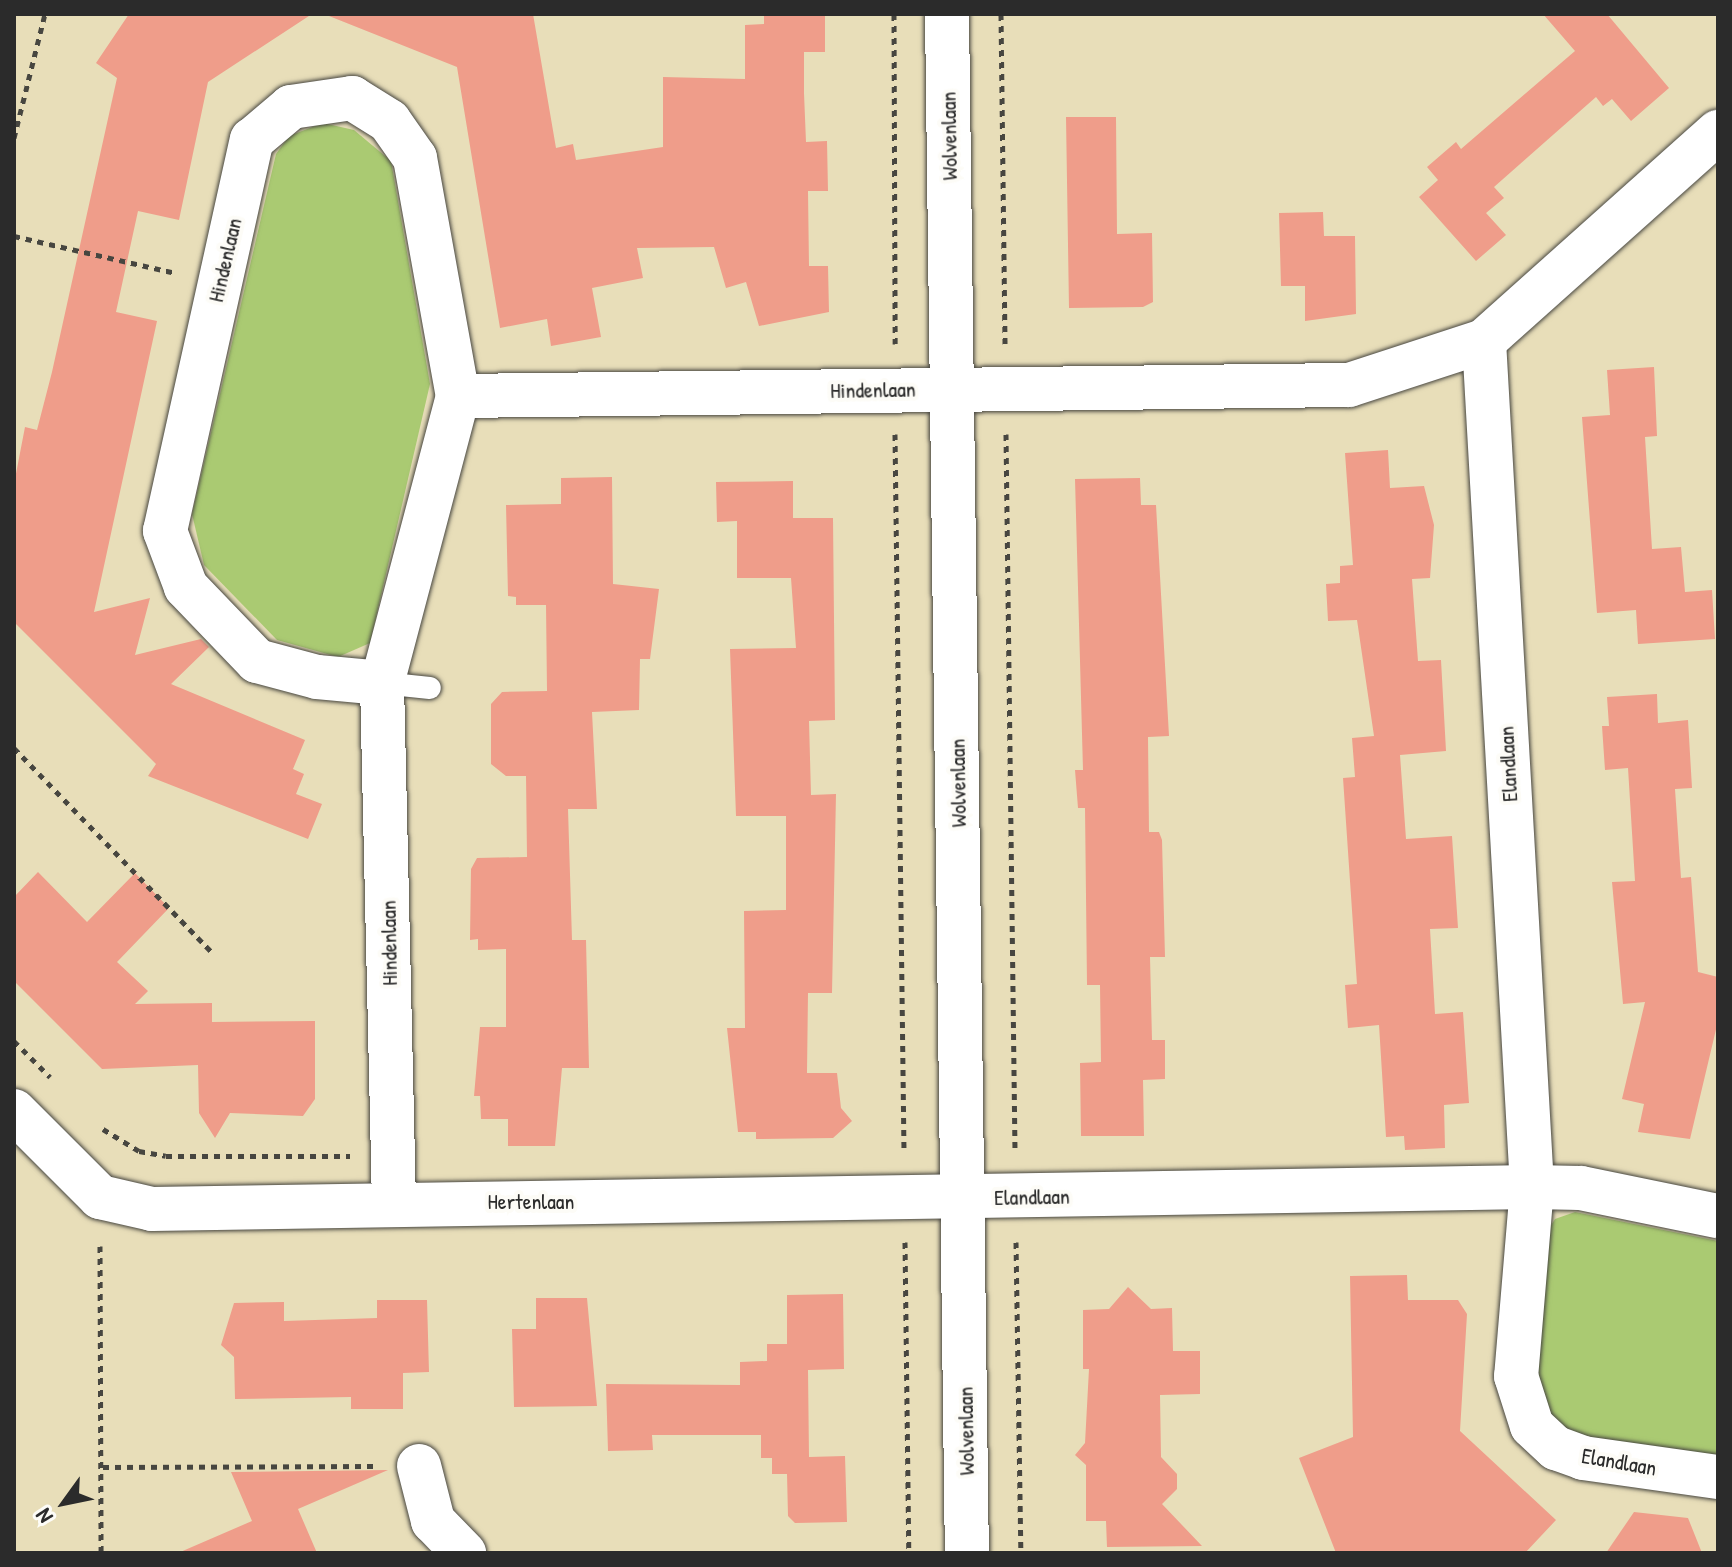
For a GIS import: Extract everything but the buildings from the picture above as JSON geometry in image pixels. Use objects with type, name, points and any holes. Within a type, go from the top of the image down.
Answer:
[{"type":"street","name":"Wolvenlaan","points":[[947,14],[967,1553]]},
{"type":"street","name":"Hindenlaan","points":[[382,683],[317,677],[257,661],[186,587],[165,531],[252,140],[291,107],[352,98],[389,121],[415,158],[458,396],[382,683],[394,1203]]},
{"type":"street","points":[[953,389],[1349,385],[1484,341],[1718,132]]},
{"type":"street","name":"Elandlaan","points":[[1484,341],[1532,1187],[1516,1376],[1532,1426],[1583,1458],[1718,1477]]},
{"type":"street","name":"Hindenlaan","points":[[458,396],[953,389]]},
{"type":"street","points":[[14,1111],[100,1197]]},
{"type":"street","name":"Elandlaan","points":[[963,1198],[1581,1188],[1718,1216]]},
{"type":"street","name":"Hertenlaan","points":[[100,1197],[152,1209],[394,1203],[963,1198]]},
{"type":"street","points":[[419,1466],[433,1521],[464,1553]]},
{"type":"lane","points":[[382,683],[430,688]]},
{"type":"path","points":[[14,138],[45,14]]},
{"type":"path","points":[[894,14],[895,390],[909,1553]]},
{"type":"path","points":[[1001,14],[1021,1553]]},
{"type":"path","points":[[14,236],[220,283]]},
{"type":"path","points":[[14,748],[211,951]]},
{"type":"path","points":[[14,1041],[59,1086]]},
{"type":"path","points":[[93,1120],[120,1143],[166,1156],[394,1160]]},
{"type":"path","points":[[100,1197],[101,1553]]},
{"type":"path","points":[[103,1467],[419,1466]]},
{"type":"green space","points":[[323,123],[354,130],[391,161],[430,384],[370,643],[338,657],[277,640],[204,565],[192,514],[276,154],[289,136]]},
{"type":"green space","points":[[1575,1212],[1718,1241],[1718,1455],[1575,1437],[1552,1417],[1534,1383],[1545,1235],[1555,1219]]}]
